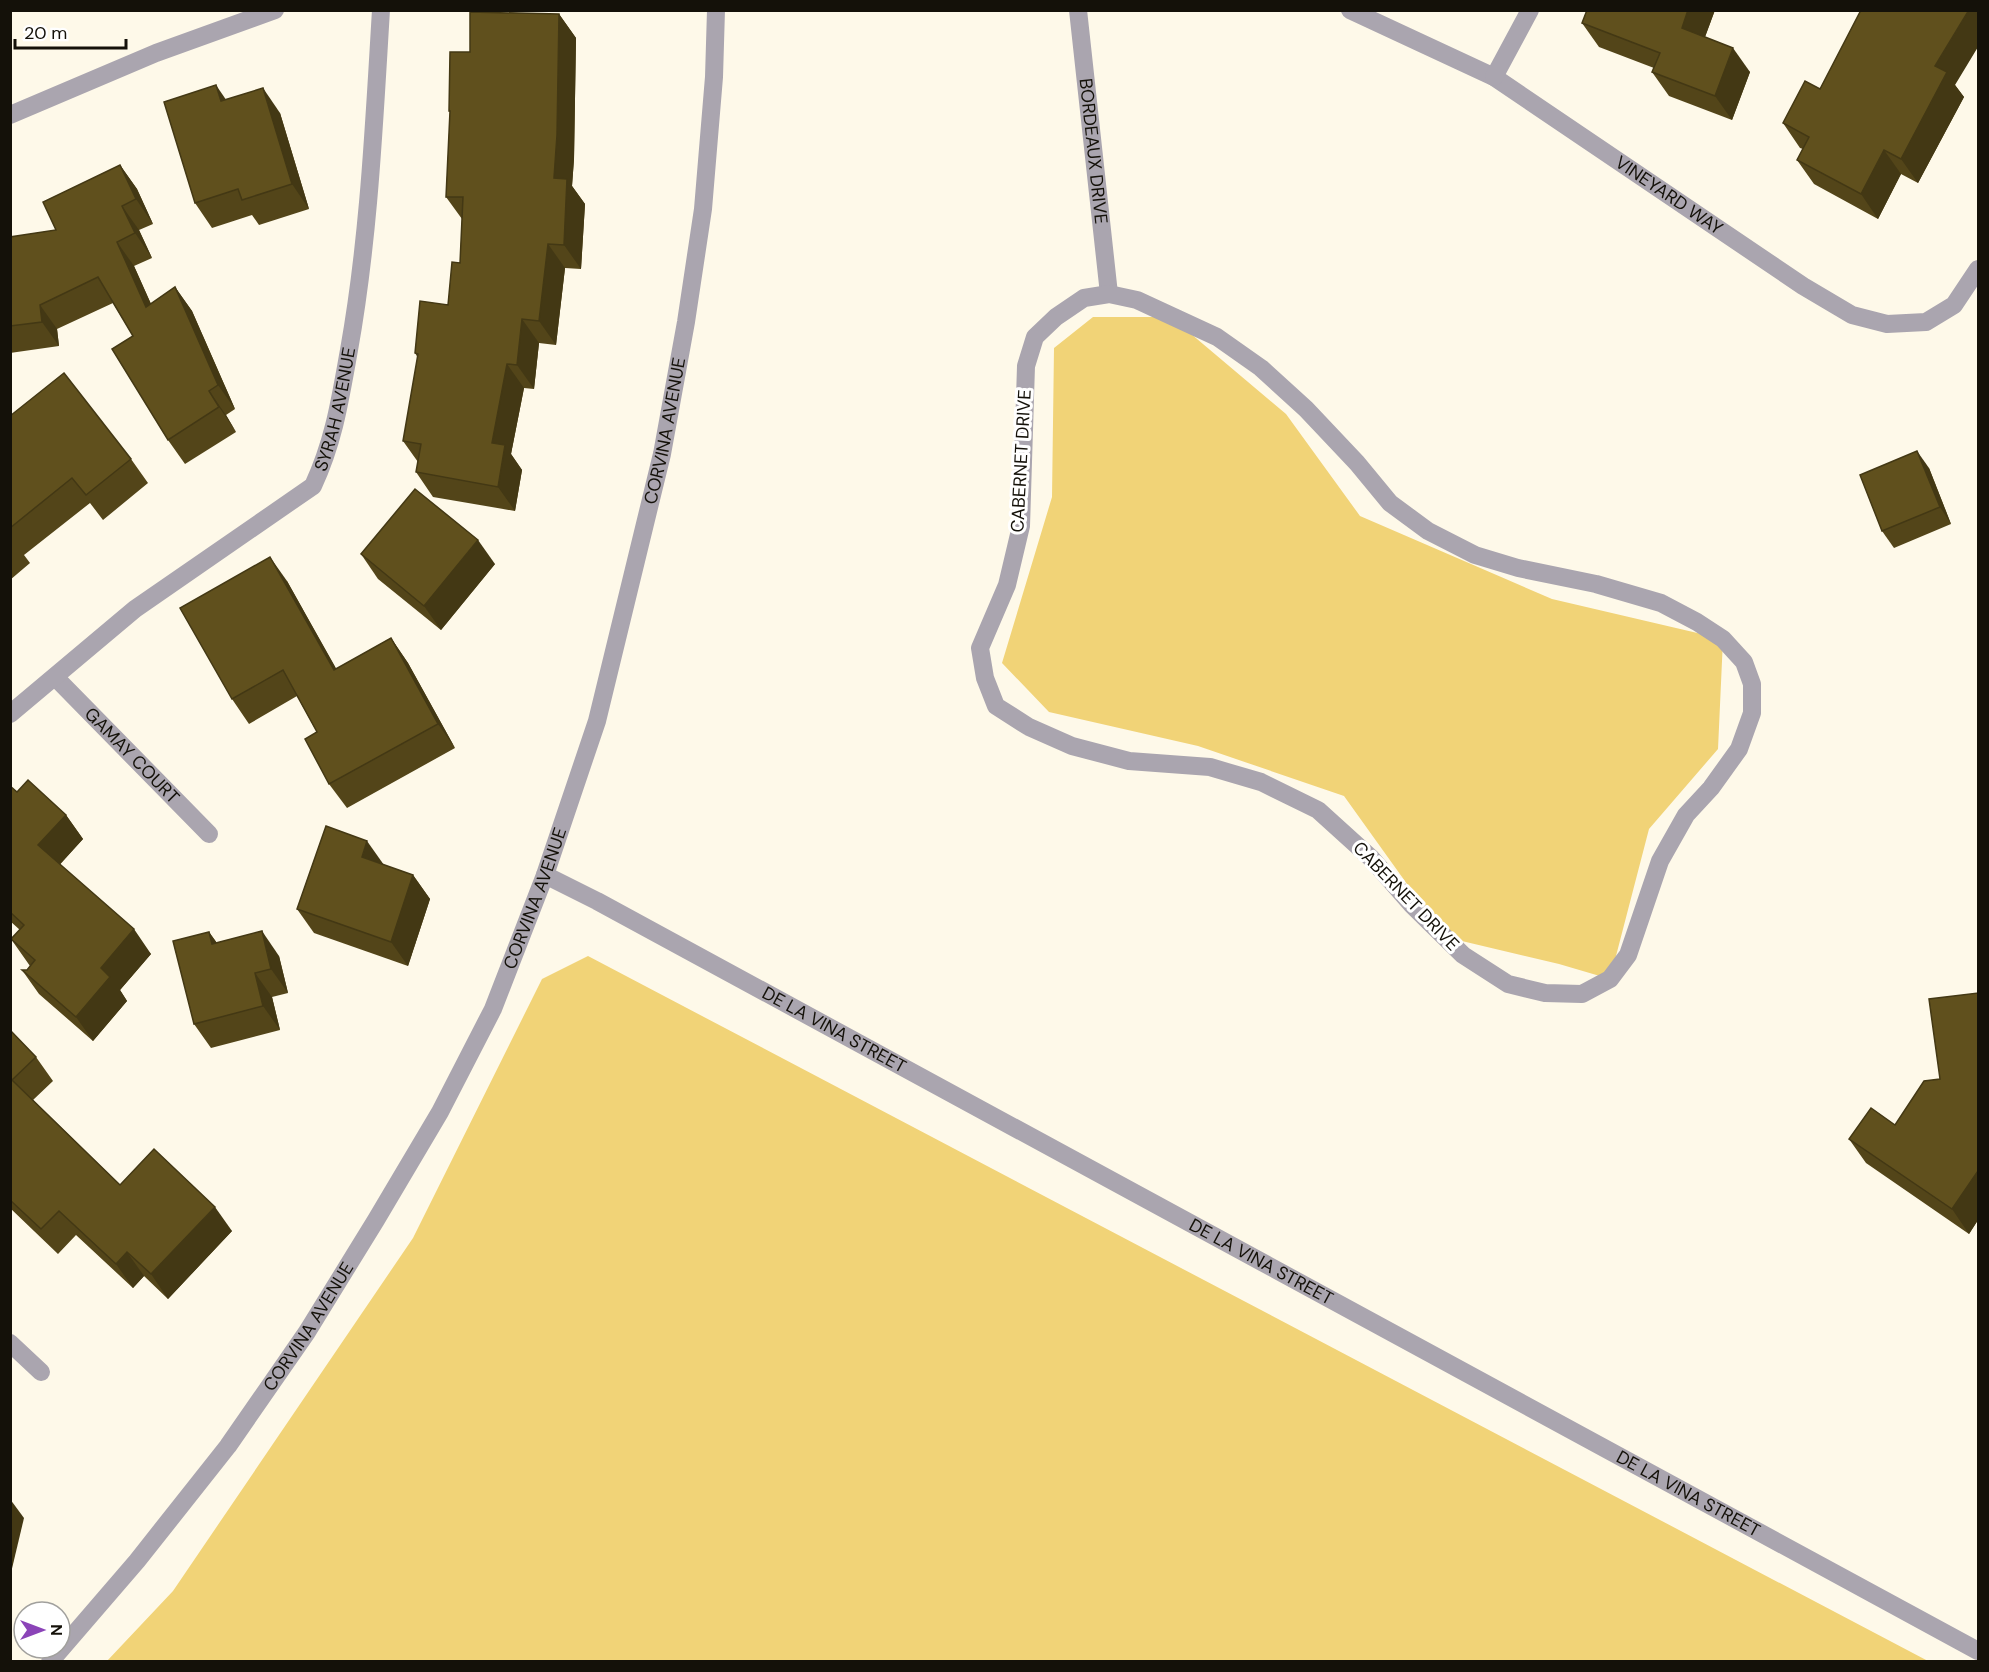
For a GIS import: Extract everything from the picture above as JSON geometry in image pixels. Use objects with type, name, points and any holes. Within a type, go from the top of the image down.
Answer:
[{"type":"street","points":[[10,115],[156,53],[275,10]]},
{"type":"street","name":"SYRAH AVENUE","points":[[10,714],[135,609],[313,486],[326,459],[336,421],[358,300],[372,160],[381,10]]},
{"type":"street","name":"CORVINA AVENUE","points":[[50,1662],[137,1561],[228,1446],[307,1332],[376,1221],[445,1102],[493,1009],[545,875],[597,721],[662,454],[686,322],[703,209],[714,77],[716,10]]},
{"type":"street","name":"BORDEAUX DRIVE","points":[[1078,10],[1109,294]]},
{"type":"street","name":"VINEYARD WAY","points":[[1350,10],[1494,77],[1803,286],[1852,315],[1887,324],[1926,322],[1954,305],[1978,269]]},
{"type":"street","points":[[1494,77],[1530,10]]},
{"type":"street","name":"CABERNET DRIVE","points":[[1109,294],[1137,300],[1217,337],[1261,368],[1306,409],[1357,463],[1390,503],[1428,531],[1475,555],[1518,568],[1596,584],[1661,603],[1723,639],[1744,662],[1752,684],[1752,713],[1739,748],[1711,788],[1686,815],[1660,861],[1628,955],[1610,979],[1582,994],[1545,993],[1508,984],[1463,955],[1412,905],[1371,858],[1318,810],[1261,782],[1210,767],[1129,761],[1072,746],[1029,727],[996,706],[985,678],[980,648],[1007,585],[1021,526],[1026,366],[1035,337],[1056,317],[1084,298],[1109,294]]},
{"type":"street","name":"GAMAY COURT","points":[[55,677],[209,834]]},
{"type":"street","name":"DE LA VINA STREET","points":[[545,875],[597,901],[1978,1651]]},
{"type":"street","points":[[10,1343],[41,1372]]},
{"type":"shaded area","points":[[1093,317],[1171,317],[1286,414],[1360,516],[1552,599],[1723,639],[1718,749],[1649,829],[1610,979],[1559,964],[1445,937],[1344,796],[1198,746],[1049,712],[1002,663],[1052,497],[1054,348]]},
{"type":"shaded area","points":[[588,956],[1928,1661],[107,1661],[173,1591],[413,1238],[542,979]]},
{"type":"building","points":[[1587,10],[1688,10],[1682,28],[1733,48],[1715,96],[1652,72],[1660,53],[1582,23]]},
{"type":"building","points":[[1861,10],[1969,10],[1935,66],[1947,72],[1901,159],[1884,150],[1861,194],[1797,160],[1809,137],[1783,123],[1805,81],[1820,89]]},
{"type":"building","points":[[470,12],[559,14],[554,178],[567,179],[564,245],[548,244],[539,321],[522,319],[517,365],[507,364],[492,443],[505,445],[498,487],[416,472],[421,444],[403,441],[418,354],[415,353],[420,301],[448,305],[452,262],[460,263],[463,197],[446,197],[450,52],[470,52]]},
{"type":"building","points":[[216,85],[221,101],[263,88],[292,184],[242,200],[238,189],[195,203],[164,102]]},
{"type":"building","points":[[120,165],[136,199],[122,206],[135,233],[117,242],[146,307],[175,287],[218,385],[209,391],[219,407],[168,440],[112,349],[133,336],[98,277],[40,305],[42,322],[10,326],[10,237],[56,230],[43,202]]},
{"type":"building","points":[[64,373],[131,459],[86,495],[72,478],[10,528],[10,416]]},
{"type":"building","points":[[1917,451],[1940,507],[1882,531],[1860,475]]},
{"type":"building","points":[[415,489],[478,540],[424,606],[361,554]]},
{"type":"building","points":[[270,557],[334,670],[391,638],[438,724],[329,784],[305,739],[317,732],[283,670],[232,699],[180,608]]},
{"type":"building","points":[[28,780],[66,815],[38,845],[134,929],[101,968],[110,977],[76,1017],[22,970],[27,970],[35,960],[11,939],[24,925],[10,912],[10,786],[17,792]]},
{"type":"building","points":[[326,826],[367,841],[362,857],[413,875],[391,942],[297,909]]},
{"type":"building","points":[[262,931],[271,969],[255,973],[263,1006],[194,1024],[173,941],[209,932],[212,944]]},
{"type":"building","points":[[1978,993],[1978,1171],[1952,1209],[1849,1139],[1871,1108],[1895,1125],[1924,1081],[1940,1079],[1929,999]]},
{"type":"building","points":[[10,1030],[36,1057],[12,1080],[120,1185],[154,1149],[215,1207],[151,1274],[127,1252],[116,1264],[59,1211],[41,1229],[10,1200]]}]
